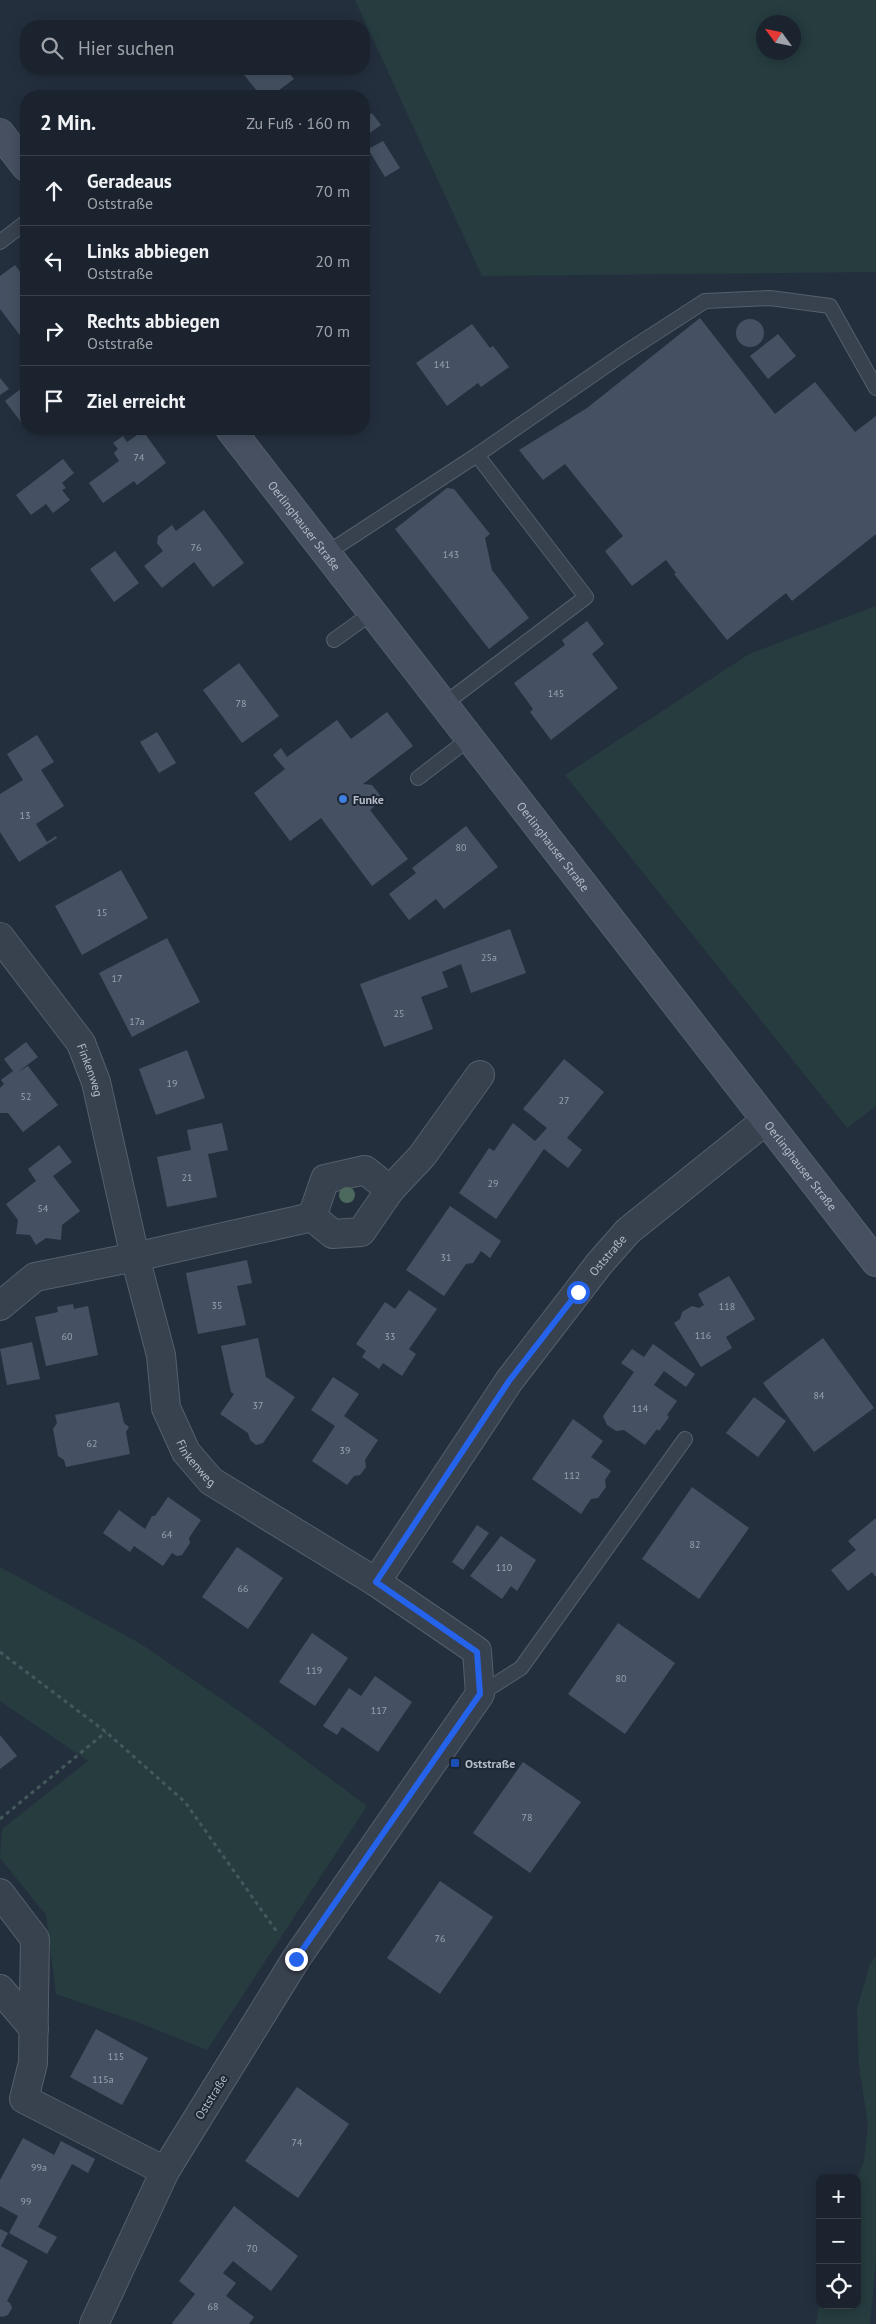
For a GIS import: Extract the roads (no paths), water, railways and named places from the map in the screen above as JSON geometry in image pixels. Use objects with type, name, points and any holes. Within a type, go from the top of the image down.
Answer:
[{"type":"main road","points":[[0,133],[20,159]]},
{"type":"main road","name":"Oerlinghauser Straße","points":[[235,435],[876,1262]]},
{"type":"street","name":"Finkenweg","points":[[0,937],[81,1043],[96,1082],[135,1257],[161,1355],[166,1408],[186,1452],[212,1481],[376,1582]]},
{"type":"street","points":[[312,1216],[333,1234],[361,1232],[390,1190],[422,1156],[480,1075]]},
{"type":"street","name":"Oststraße","points":[[376,1582],[509,1381],[600,1264],[628,1231],[765,1121]]},
{"type":"street","points":[[312,1216],[326,1179],[365,1170],[390,1190]]},
{"type":"street","points":[[0,1306],[35,1277],[135,1257],[312,1216]]},
{"type":"street","points":[[376,1582],[477,1652],[480,1694]]},
{"type":"street","name":"Oststraße","points":[[94,2324],[165,2171],[296,1959],[480,1694]]},
{"type":"street","points":[[0,1893],[35,1939],[33,2063],[24,2099],[165,2171]]},
{"type":"street","points":[[0,1989],[34,2029]]},
{"type":"lane","points":[[0,242],[20,227]]},
{"type":"lane","points":[[327,553],[477,456],[623,354],[705,301],[770,298],[830,306],[876,388]]},
{"type":"lane","points":[[443,704],[586,597],[477,456]]},
{"type":"lane","points":[[334,640],[373,612]]},
{"type":"lane","points":[[418,778],[470,738]]},
{"type":"lane","points":[[480,1694],[520,1668],[685,1439]]},
{"type":"place","name":"Funke","points":[[343,799]]},
{"type":"place","name":"Oststraße","points":[[455,1763]]}]
